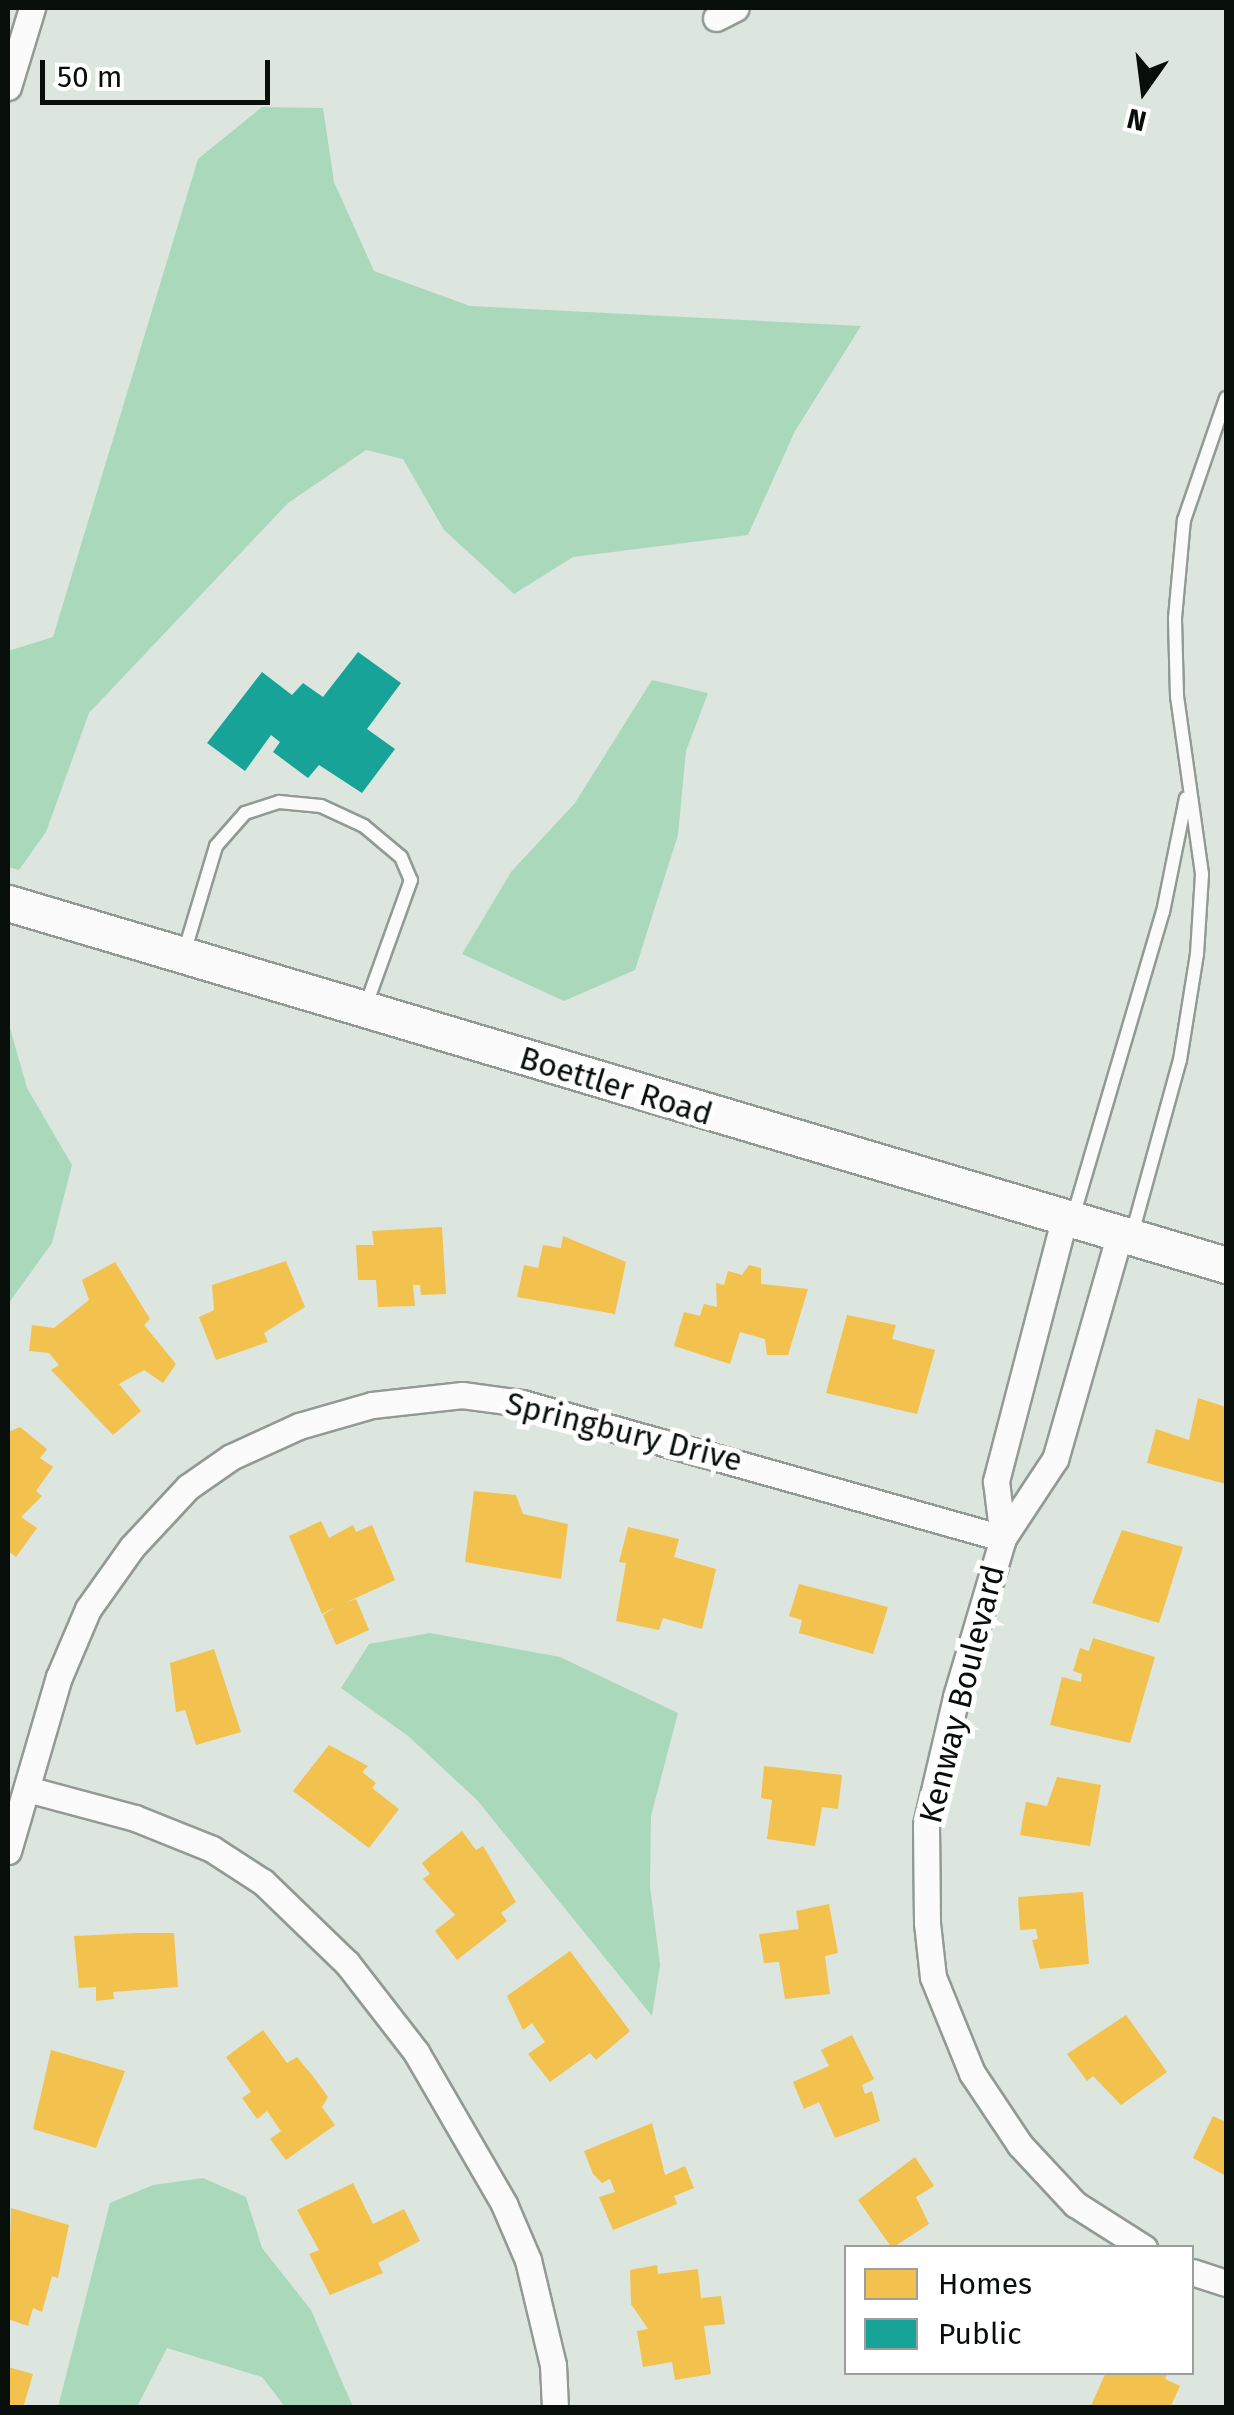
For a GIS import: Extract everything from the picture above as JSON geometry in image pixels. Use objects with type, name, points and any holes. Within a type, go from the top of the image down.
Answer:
[{"type":"street","points":[[9,72],[32,8]]},
{"type":"street","name":"Boettler Road","points":[[8,902],[1226,1264]]},
{"type":"street","name":"Kenway Boulevard","points":[[1002,1538],[996,1480],[1069,1218]]},
{"type":"street","name":"Kenway Boulevard","points":[[1126,1235],[1055,1459],[1002,1538],[926,1825],[933,1978],[972,2073],[1020,2145],[1074,2204],[1139,2245]]},
{"type":"street","name":"Springbury Drive","points":[[8,1851],[59,1677],[88,1609],[132,1547],[188,1487],[231,1456],[299,1426],[372,1405],[462,1395],[580,1415],[1002,1538]]},
{"type":"street","points":[[27,1789],[135,1818],[212,1849],[263,1882],[347,1963],[416,2052],[504,2204],[528,2260],[553,2365],[555,2408]]},
{"type":"street","points":[[1194,2273],[1226,2283]]},
{"type":"lane","points":[[1126,1235],[1191,1004],[1202,874],[1176,696],[1184,520],[1226,398]]},
{"type":"lane","points":[[1069,1218],[1163,912],[1188,790]]},
{"type":"lane","points":[[184,956],[216,846],[245,813],[278,802],[322,806],[364,826],[401,857],[411,880],[364,1010]]},
{"type":"green space","points":[[262,107],[323,108],[334,182],[374,271],[470,306],[861,326],[795,431],[748,535],[573,557],[514,594],[444,530],[403,459],[366,450],[288,503],[89,713],[46,832],[19,870],[8,867],[8,651],[53,637],[198,159]]},
{"type":"green space","points":[[652,680],[708,693],[686,751],[678,835],[635,970],[564,1001],[462,954],[511,872],[575,803]]},
{"type":"green space","points":[[8,1021],[27,1088],[72,1165],[52,1243],[8,1304]]},
{"type":"green space","points":[[430,1633],[560,1657],[678,1713],[651,1816],[650,1886],[660,1965],[652,2016],[477,1800],[408,1736],[341,1688],[369,1644]]},
{"type":"green space","points":[[203,2178],[246,2197],[262,2248],[311,2310],[353,2407],[285,2407],[262,2377],[167,2348],[137,2407],[58,2407],[110,2203],[153,2185]]},
{"type":"building: Homes","points":[[442,1227],[446,1294],[421,1295],[420,1285],[413,1285],[415,1306],[378,1307],[376,1280],[358,1280],[356,1245],[374,1245],[372,1231]]},
{"type":"building: Homes","points":[[563,1236],[626,1262],[615,1314],[517,1297],[524,1265],[538,1268],[543,1245],[561,1248]]},
{"type":"building: Homes","points":[[286,1261],[305,1307],[264,1333],[268,1342],[216,1360],[199,1317],[214,1310],[212,1285]]},
{"type":"building: Homes","points":[[115,1262],[150,1319],[144,1325],[176,1364],[163,1383],[144,1370],[119,1384],[141,1411],[113,1435],[51,1370],[59,1365],[49,1353],[29,1351],[32,1325],[54,1328],[89,1300],[82,1280]]},
{"type":"building: Homes","points":[[749,1265],[761,1268],[761,1284],[808,1289],[788,1355],[767,1355],[765,1339],[740,1332],[730,1364],[674,1346],[684,1312],[700,1316],[704,1304],[717,1307],[716,1283],[724,1285],[728,1271],[742,1275]]},
{"type":"building: Homes","points":[[847,1315],[896,1325],[892,1339],[935,1350],[917,1414],[826,1393]]},
{"type":"building: Homes","points":[[1198,1398],[1226,1407],[1226,1484],[1147,1463],[1156,1429],[1189,1440]]},
{"type":"building: Homes","points":[[20,1427],[47,1449],[40,1458],[53,1467],[36,1491],[42,1496],[21,1517],[37,1528],[16,1557],[8,1551],[8,1432]]},
{"type":"building: Homes","points":[[474,1491],[516,1495],[523,1514],[568,1524],[561,1579],[465,1562]]},
{"type":"building: Homes","points":[[321,1521],[329,1538],[353,1525],[356,1532],[372,1525],[395,1580],[345,1603],[356,1599],[369,1630],[336,1645],[323,1615],[336,1606],[322,1614],[289,1536]]},
{"type":"building: Homes","points":[[628,1527],[679,1539],[674,1557],[716,1569],[702,1629],[663,1618],[659,1630],[616,1621],[626,1563],[619,1562]]},
{"type":"building: Homes","points":[[1122,1530],[1183,1547],[1159,1623],[1092,1603]]},
{"type":"building: Homes","points":[[799,1584],[888,1607],[873,1654],[799,1633],[802,1620],[789,1616]]},
{"type":"building: Homes","points":[[1093,1638],[1155,1657],[1130,1743],[1050,1725],[1062,1677],[1081,1682],[1082,1674],[1073,1671],[1080,1648],[1089,1651]]},
{"type":"building: Homes","points":[[214,1649],[241,1732],[196,1745],[185,1710],[176,1712],[170,1663]]},
{"type":"building: Homes","points":[[329,1745],[368,1766],[362,1772],[376,1783],[372,1788],[399,1809],[369,1848],[293,1791]]},
{"type":"building: Homes","points":[[764,1766],[842,1775],[838,1809],[822,1807],[815,1846],[767,1839],[772,1800],[761,1798]]},
{"type":"building: Homes","points":[[1057,1777],[1101,1785],[1090,1846],[1020,1835],[1026,1802],[1047,1806]]},
{"type":"building: Homes","points":[[462,1831],[476,1850],[483,1846],[516,1902],[501,1913],[507,1921],[457,1960],[435,1931],[455,1915],[423,1879],[430,1874],[422,1863]]},
{"type":"building: Homes","points":[[1083,1892],[1089,1964],[1040,1969],[1032,1940],[1038,1939],[1036,1929],[1020,1930],[1018,1897]]},
{"type":"building: Homes","points":[[829,1904],[838,1953],[825,1956],[830,1994],[785,1999],[779,1962],[764,1963],[759,1934],[799,1929],[796,1911]]},
{"type":"building: Homes","points":[[174,1933],[178,1987],[113,1992],[114,1999],[96,2001],[96,1987],[79,1988],[74,1936]]},
{"type":"building: Homes","points":[[570,1951],[630,2031],[596,2060],[590,2053],[550,2082],[528,2054],[545,2042],[532,2023],[523,2030],[507,1996]]},
{"type":"building: Homes","points":[[1126,2015],[1167,2072],[1121,2105],[1093,2076],[1087,2081],[1067,2054]]},
{"type":"building: Homes","points":[[263,2030],[287,2063],[297,2057],[315,2079],[328,2097],[322,2107],[335,2125],[286,2160],[270,2139],[281,2131],[267,2111],[257,2119],[242,2098],[251,2092],[226,2057]]},
{"type":"building: Homes","points":[[852,2035],[874,2079],[862,2085],[865,2094],[872,2091],[880,2121],[835,2138],[819,2102],[804,2109],[793,2082],[829,2066],[821,2050]]},
{"type":"building: Homes","points":[[51,2050],[125,2071],[96,2148],[33,2129]]},
{"type":"building: Homes","points":[[1213,2116],[1226,2122],[1226,2176],[1193,2158]]},
{"type":"building: Homes","points":[[652,2123],[665,2175],[685,2166],[694,2188],[674,2196],[677,2204],[613,2230],[599,2197],[615,2192],[610,2179],[602,2183],[593,2174],[584,2151]]},
{"type":"building: Homes","points":[[915,2157],[934,2186],[916,2197],[929,2224],[897,2245],[890,2245],[858,2200]]},
{"type":"building: Homes","points":[[353,2183],[373,2224],[404,2209],[420,2241],[378,2263],[383,2273],[330,2295],[309,2254],[319,2250],[297,2210]]},
{"type":"building: Homes","points":[[11,2208],[69,2225],[58,2278],[52,2276],[42,2312],[33,2308],[28,2326],[8,2319]]},
{"type":"building: Homes","points":[[657,2265],[658,2274],[698,2269],[701,2298],[721,2296],[725,2324],[704,2326],[711,2374],[675,2380],[672,2362],[643,2367],[637,2331],[648,2329],[631,2304],[630,2270]]},
{"type":"building: Homes","points":[[8,2367],[33,2374],[23,2408],[8,2408]]},
{"type":"building: Homes","points":[[1105,2375],[1167,2375],[1165,2379],[1180,2386],[1170,2408],[1090,2408]]},
{"type":"building: Public","points":[[358,652],[401,683],[367,729],[395,749],[362,793],[319,765],[308,778],[273,752],[280,742],[271,735],[245,771],[207,743],[262,672],[292,695],[303,683],[323,697]]}]
